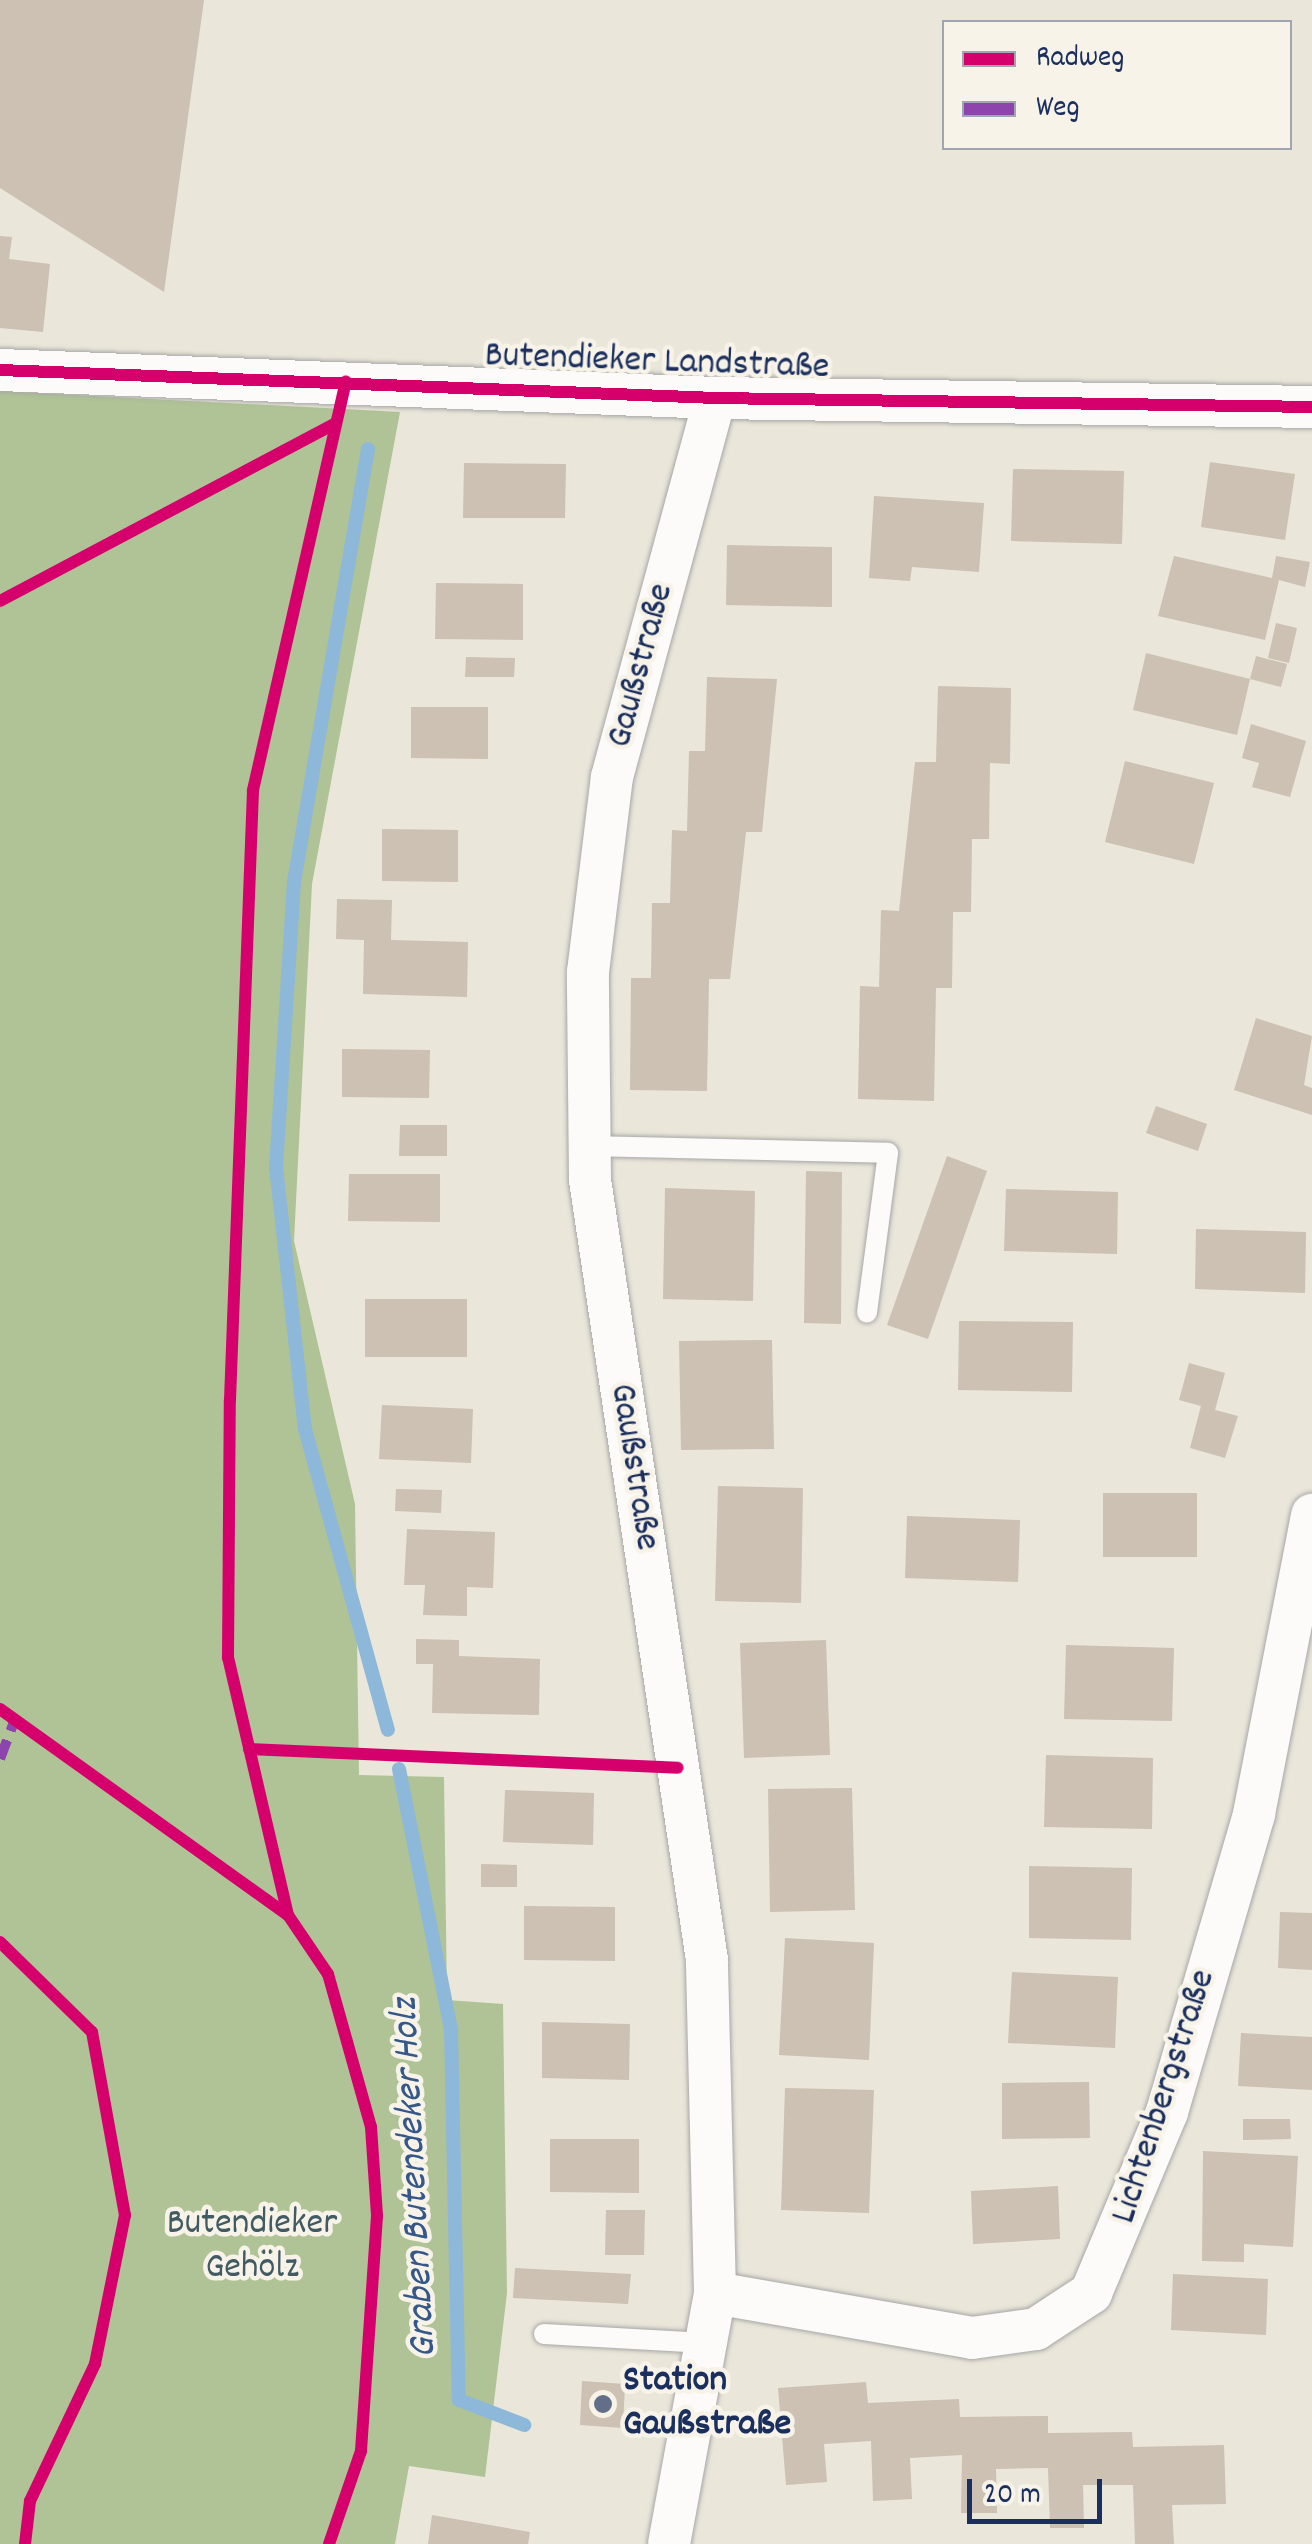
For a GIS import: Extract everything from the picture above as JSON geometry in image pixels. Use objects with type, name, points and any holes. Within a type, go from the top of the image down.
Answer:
[{"type":"street","name":"Butendieker Landstraße","points":[[0,370],[715,398],[1312,407]]},
{"type":"street","name":"Gaußstraße","points":[[669,2544],[715,2294],[707,1960],[586,1146],[588,972],[612,777],[715,398]]},
{"type":"street","name":"Lichtenbergstraße","points":[[715,2294],[972,2338],[1036,2329],[1090,2293],[1167,2112],[1254,1814],[1312,1516]]},
{"type":"lane","points":[[586,1146],[888,1152],[867,1313]]},
{"type":"lane","points":[[544,2334],[706,2342]]},
{"type":"green space","name":"Butendieker Gehölz","points":[[0,391],[400,412],[312,884],[294,1241],[355,1504],[359,1775],[444,1777],[447,2000],[503,2004],[507,2293],[485,2477],[409,2466],[395,2544],[0,2544]]},
{"type":"building","points":[[0,0],[204,0],[164,292],[0,188]]},
{"type":"building","points":[[0,236],[12,237],[9,259],[50,264],[43,332],[0,328]]},
{"type":"building","points":[[1210,462],[1295,474],[1285,540],[1201,527]]},
{"type":"building","points":[[464,463],[566,464],[565,518],[463,518]]},
{"type":"building","points":[[1013,469],[1124,471],[1122,544],[1011,541]]},
{"type":"building","points":[[874,496],[984,503],[979,572],[912,567],[910,581],[869,578]]},
{"type":"building","points":[[727,545],[832,547],[832,607],[726,605]]},
{"type":"building","points":[[1174,556],[1272,578],[1276,556],[1310,562],[1305,587],[1279,580],[1265,640],[1158,616]]},
{"type":"building","points":[[436,583],[523,584],[523,640],[435,639]]},
{"type":"building","points":[[1276,623],[1297,628],[1289,663],[1268,658]]},
{"type":"building","points":[[1146,653],[1250,679],[1237,735],[1133,710]]},
{"type":"building","points":[[1256,656],[1287,664],[1281,687],[1250,679]]},
{"type":"building","points":[[466,657],[515,658],[514,677],[465,677]]},
{"type":"building","points":[[707,677],[777,679],[762,832],[746,832],[730,979],[709,979],[707,1091],[630,1090],[631,978],[651,978],[652,903],[670,903],[672,830],[687,831],[689,751],[705,751]]},
{"type":"building","points":[[938,686],[1011,688],[1010,764],[990,763],[989,839],[972,839],[971,912],[953,912],[952,988],[936,988],[934,1101],[858,1099],[860,986],[879,987],[881,910],[899,911],[915,762],[936,762]]},
{"type":"building","points":[[411,707],[488,707],[488,759],[411,758]]},
{"type":"building","points":[[1251,724],[1306,741],[1290,797],[1252,787],[1259,763],[1242,758]]},
{"type":"building","points":[[1125,761],[1214,783],[1194,864],[1105,842]]},
{"type":"building","points":[[382,829],[458,830],[458,882],[382,881]]},
{"type":"building","points":[[337,899],[392,900],[391,940],[468,942],[467,997],[363,994],[364,940],[336,939]]},
{"type":"building","points":[[1256,1018],[1312,1036],[1304,1085],[1312,1088],[1312,1115],[1234,1090]]},
{"type":"building","points":[[342,1049],[430,1050],[429,1098],[342,1097]]},
{"type":"building","points":[[1156,1106],[1207,1124],[1198,1151],[1146,1133]]},
{"type":"building","points":[[400,1125],[447,1125],[447,1156],[399,1156]]},
{"type":"building","points":[[947,1156],[987,1171],[928,1339],[887,1325]]},
{"type":"building","points":[[806,1171],[842,1172],[841,1324],[804,1323]]},
{"type":"building","points":[[349,1174],[440,1174],[440,1222],[348,1221]]},
{"type":"building","points":[[665,1188],[755,1191],[753,1301],[663,1299]]},
{"type":"building","points":[[1006,1189],[1118,1192],[1117,1254],[1004,1251]]},
{"type":"building","points":[[1196,1229],[1306,1232],[1305,1293],[1195,1289]]},
{"type":"building","points":[[365,1299],[467,1299],[467,1357],[365,1357]]},
{"type":"building","points":[[959,1321],[1073,1322],[1072,1392],[958,1390]]},
{"type":"building","points":[[772,1340],[774,1449],[681,1450],[679,1341]]},
{"type":"building","points":[[1189,1363],[1225,1373],[1215,1410],[1238,1416],[1225,1458],[1190,1448],[1201,1406],[1179,1400]]},
{"type":"building","points":[[382,1405],[473,1409],[471,1463],[379,1459]]},
{"type":"building","points":[[718,1486],[803,1488],[801,1603],[715,1601]]},
{"type":"building","points":[[396,1489],[442,1490],[441,1513],[395,1511]]},
{"type":"building","points":[[1103,1493],[1197,1493],[1197,1557],[1103,1557]]},
{"type":"building","points":[[907,1516],[1020,1520],[1018,1582],[905,1578]]},
{"type":"building","points":[[407,1529],[495,1532],[493,1588],[467,1587],[467,1616],[423,1615],[425,1585],[404,1585]]},
{"type":"building","points":[[416,1639],[459,1640],[459,1656],[540,1659],[539,1715],[432,1713],[433,1664],[416,1664]]},
{"type":"building","points":[[826,1640],[830,1755],[744,1758],[740,1643]]},
{"type":"building","points":[[1066,1645],[1174,1648],[1172,1721],[1064,1719]]},
{"type":"building","points":[[1046,1755],[1153,1758],[1152,1829],[1044,1827]]},
{"type":"building","points":[[852,1788],[855,1910],[770,1912],[768,1789]]},
{"type":"building","points":[[505,1790],[594,1793],[593,1845],[503,1842]]},
{"type":"building","points":[[481,1864],[517,1865],[517,1887],[481,1887]]},
{"type":"building","points":[[1029,1866],[1132,1868],[1131,1940],[1029,1938]]},
{"type":"building","points":[[524,1906],[615,1907],[615,1961],[524,1960]]},
{"type":"building","points":[[1280,1912],[1312,1913],[1312,1970],[1278,1968]]},
{"type":"building","points":[[785,1938],[874,1943],[869,2060],[779,2055]]},
{"type":"building","points":[[1012,1972],[1118,1977],[1115,2048],[1008,2043]]},
{"type":"building","points":[[542,2022],[630,2024],[629,2080],[542,2078]]},
{"type":"building","points":[[1241,2033],[1312,2037],[1312,2090],[1238,2086]]},
{"type":"building","points":[[1089,2082],[1090,2138],[1002,2139],[1002,2083]]},
{"type":"building","points":[[785,2088],[874,2090],[869,2213],[781,2210]]},
{"type":"building","points":[[1243,2119],[1290,2119],[1291,2139],[1243,2140]]},
{"type":"building","points":[[550,2139],[639,2139],[639,2193],[550,2192]]},
{"type":"building","points":[[1203,2151],[1298,2156],[1293,2247],[1244,2244],[1244,2262],[1202,2261]]},
{"type":"building","points":[[1058,2186],[1060,2239],[973,2244],[971,2191]]},
{"type":"building","points":[[606,2210],[645,2210],[644,2255],[605,2255]]},
{"type":"building","points":[[515,2268],[631,2274],[628,2304],[513,2298]]},
{"type":"building","points":[[1173,2274],[1268,2279],[1266,2335],[1171,2330]]},
{"type":"building","name":"Station Gaußstraße","points":[[582,2381],[625,2384],[623,2428],[580,2425]]},
{"type":"building","points":[[866,2382],[868,2403],[959,2399],[960,2417],[1048,2416],[1048,2433],[1132,2432],[1133,2447],[1224,2445],[1226,2504],[1172,2505],[1174,2544],[1135,2544],[1133,2485],[1083,2485],[1084,2528],[1050,2528],[1048,2468],[996,2469],[997,2513],[961,2513],[962,2455],[910,2458],[912,2499],[873,2501],[871,2441],[824,2444],[827,2482],[786,2485],[778,2388]]},
{"type":"building","points":[[432,2515],[530,2532],[528,2544],[428,2544]]},
{"type":"waterway","name":"Graben Butendeker Holz","points":[[368,449],[294,882],[276,1167],[305,1429],[388,1730]]},
{"type":"waterway","name":"Graben Butendeker Holz","points":[[399,1769],[451,2030],[459,2400],[524,2425]]},
{"type":"marked path","points":[[0,1759],[15,1719]]},
{"type":"cycle path","points":[[0,370],[715,398],[1312,407]]},
{"type":"cycle path","points":[[288,1915],[228,1658],[230,1400],[253,790],[346,381]]},
{"type":"cycle path","points":[[0,601],[336,423]]},
{"type":"cycle path","points":[[0,1709],[288,1915],[328,1974],[371,2127],[377,2216],[361,2451],[329,2544]]},
{"type":"cycle path","points":[[249,1749],[678,1768]]},
{"type":"cycle path","points":[[0,1942],[92,2032],[125,2215],[95,2364],[30,2501],[25,2544]]},
{"type":"place","name":"Station Gaußstraße","points":[[603,2404]]}]
